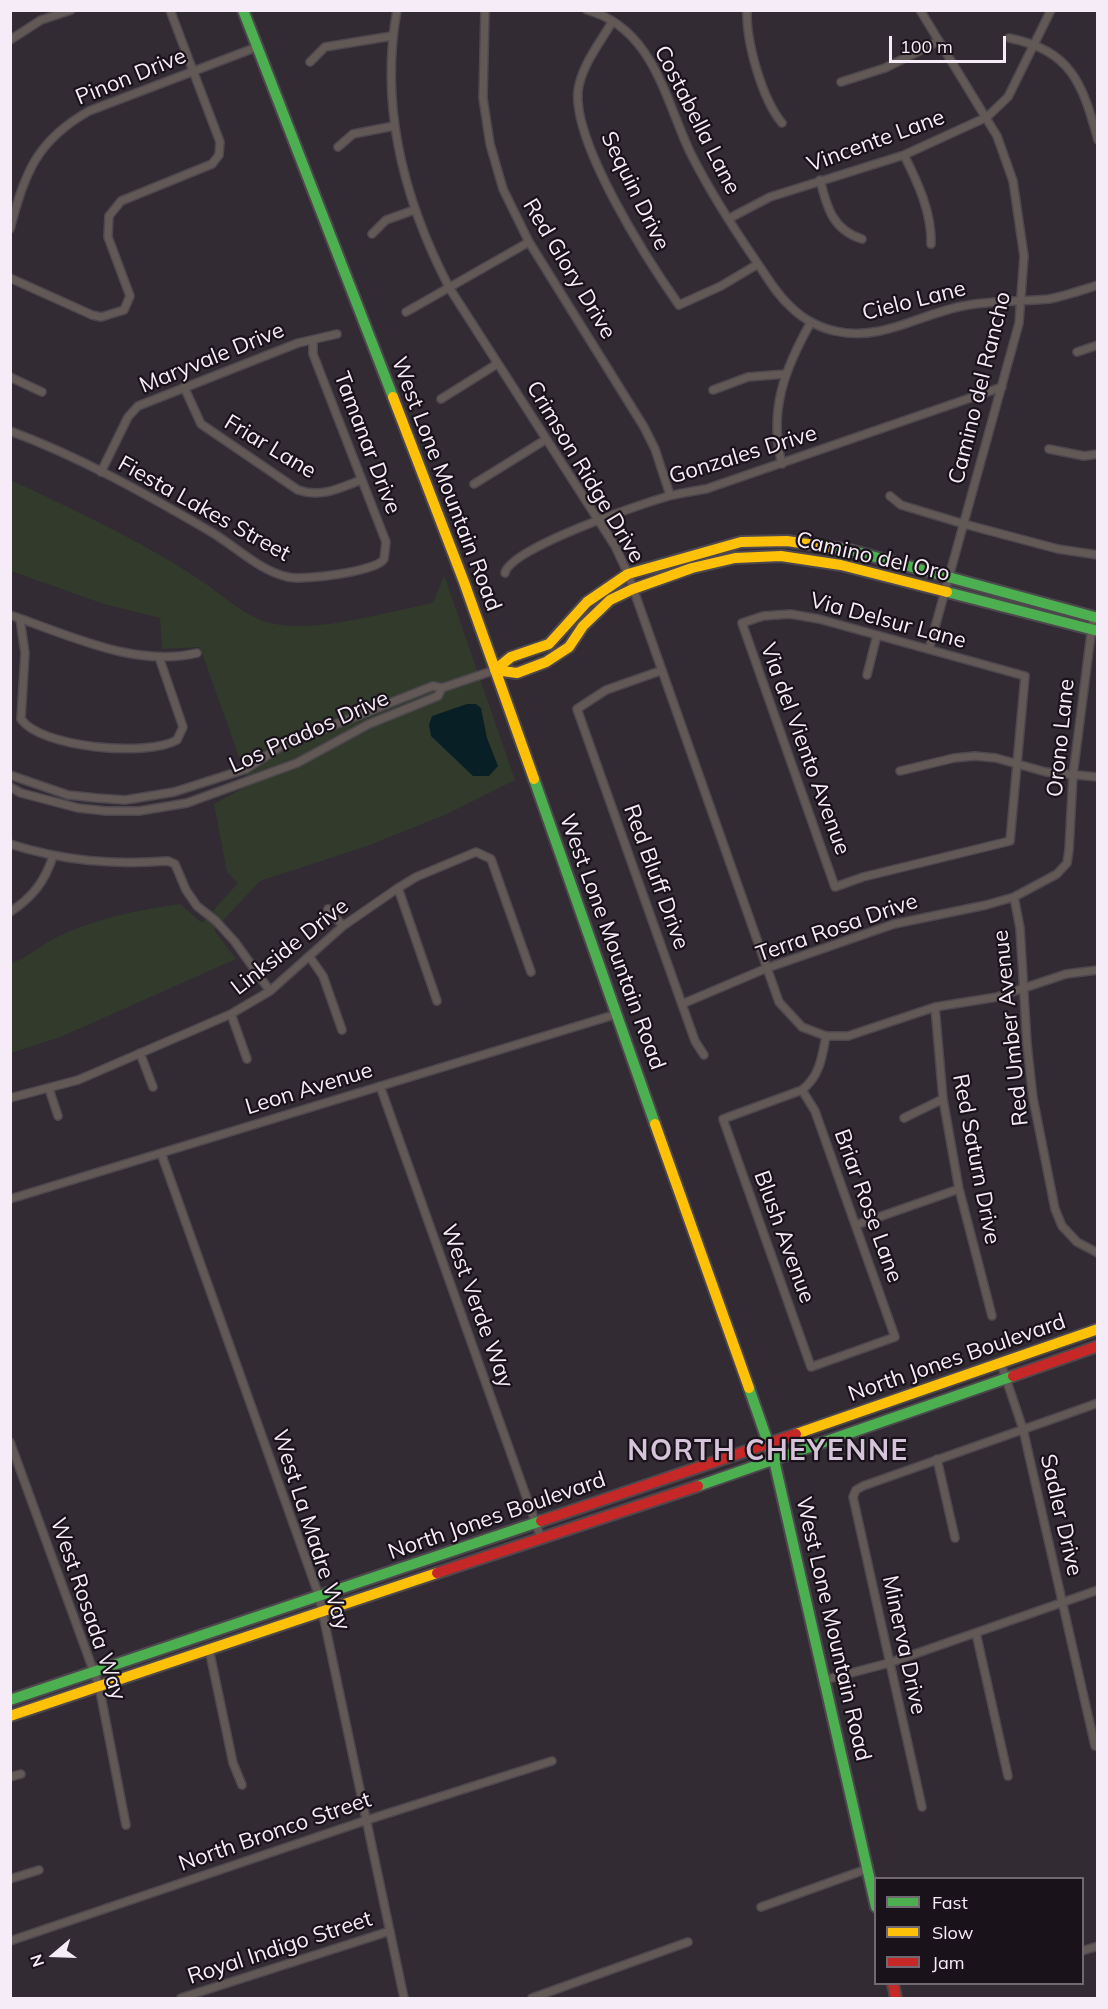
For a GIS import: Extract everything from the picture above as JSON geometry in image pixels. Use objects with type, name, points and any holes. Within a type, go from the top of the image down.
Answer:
[{"type":"main road","name":"West Lone Mountain Road","points":[[243,10],[448,540],[769,1445],[874,1899]]},
{"type":"main road","name":"Camino del Oro","points":[[495,670],[511,657],[549,644],[587,602],[628,574],[698,552],[741,542],[787,540],[846,549],[1095,618]]},
{"type":"main road","name":"Camino del Oro","points":[[495,670],[517,673],[546,662],[569,647],[583,626],[610,600],[633,589],[692,568],[735,558],[781,556],[841,565],[1095,630]]},
{"type":"main road","name":"North Jones Boulevard","points":[[10,1700],[769,1445],[1098,1329]]},
{"type":"main road","name":"North Jones Boulevard","points":[[10,1716],[774,1460],[1098,1346]]},
{"type":"street","points":[[10,40],[41,20],[71,10]]},
{"type":"street","points":[[10,278],[92,315],[101,317],[117,314],[129,304],[130,296],[108,237],[110,216],[121,201],[212,164],[219,155],[220,142],[170,10]]},
{"type":"street","name":"Crimson Ridge Drive","points":[[396,10],[392,36],[391,86],[394,126],[402,168],[414,210],[431,252],[450,289],[596,520],[615,546],[628,574],[779,1002],[795,1022],[826,1036]]},
{"type":"street","name":"Red Glory Drive","points":[[485,10],[482,74],[490,144],[503,189],[529,242],[644,427],[670,495]]},
{"type":"street","name":"Costabella Lane","points":[[587,10],[612,22],[644,49],[656,67],[690,151],[728,219],[758,264],[792,308],[812,322]]},
{"type":"street","points":[[747,10],[749,39],[767,99],[782,123]]},
{"type":"street","name":"Camino del Rancho","points":[[920,10],[937,42],[987,117],[1013,181],[1023,232],[1022,300],[1002,387],[929,649]]},
{"type":"street","name":"Vincente Lane","points":[[728,219],[770,197],[904,155],[987,117],[1008,97],[1051,10]]},
{"type":"street","name":"Sequin Drive","points":[[612,22],[581,76],[578,107],[603,176],[623,217],[679,305],[721,286],[758,264]]},
{"type":"street","points":[[310,62],[325,47],[392,36]]},
{"type":"street","points":[[1009,38],[1035,44],[1055,57],[1072,73],[1085,95],[1098,140]]},
{"type":"street","points":[[841,82],[885,68],[937,42]]},
{"type":"street","name":"Pinon Drive","points":[[10,229],[22,186],[33,162],[48,140],[67,123],[89,111],[257,47]]},
{"type":"street","points":[[338,147],[353,134],[394,126]]},
{"type":"street","points":[[904,155],[923,198],[932,229],[931,244]]},
{"type":"street","points":[[820,180],[832,214],[845,234],[862,239]]},
{"type":"street","points":[[372,234],[386,220],[414,210]]},
{"type":"street","points":[[406,312],[529,242]]},
{"type":"street","name":"Cielo Lane","points":[[812,322],[834,331],[857,335],[880,333],[962,306],[1051,298],[1098,285]]},
{"type":"street","points":[[782,464],[777,445],[776,411],[786,374],[812,322]]},
{"type":"street","name":"Maryvale Drive","points":[[101,472],[128,417],[138,406],[298,343],[337,334]]},
{"type":"street","name":"Tamanar Drive","points":[[313,340],[313,354],[386,542],[384,559]]},
{"type":"street","points":[[1077,352],[1098,345]]},
{"type":"street","points":[[441,399],[497,364]]},
{"type":"street","points":[[713,390],[748,377],[786,374]]},
{"type":"street","points":[[10,377],[42,392]]},
{"type":"street","name":"Friar Lane","points":[[184,387],[201,424],[298,490],[309,494],[322,494],[361,480]]},
{"type":"street","name":"Gonzales Drive","points":[[505,573],[506,567],[526,551],[596,520],[670,495],[706,489],[1002,387]]},
{"type":"street","name":"Fiesta Lakes Street","points":[[10,431],[101,472],[209,530],[261,566],[289,578],[313,578],[376,566],[384,559]]},
{"type":"street","points":[[474,484],[545,440]]},
{"type":"street","points":[[1049,449],[1084,456],[1098,454]]},
{"type":"street","points":[[890,496],[901,505],[964,524],[1059,549],[1098,555]]},
{"type":"street","name":"Via Delsur Lane","points":[[742,623],[764,616],[790,614],[819,619],[1025,676],[1017,764]]},
{"type":"street","points":[[10,615],[106,647],[172,658],[197,653]]},
{"type":"street","name":"Orono Lane","points":[[1067,862],[1073,775],[1095,618]]},
{"type":"street","points":[[20,619],[25,653],[21,719],[32,729],[49,735],[99,748],[157,747],[171,744],[182,734],[183,727],[159,657]]},
{"type":"street","name":"Via del Viento Avenue","points":[[742,623],[835,887],[863,877],[1010,841],[1017,764]]},
{"type":"street","points":[[867,675],[877,635]]},
{"type":"street","name":"Los Prados Drive","points":[[10,775],[68,795],[125,800],[174,792],[246,769],[283,745],[364,711],[433,686],[442,688],[495,670]]},
{"type":"street","name":"Red Bluff Drive","points":[[660,670],[606,690],[577,709],[695,1041],[704,1055]]},
{"type":"street","name":"Los Prados Drive","points":[[10,787],[78,808],[106,811],[139,811],[187,803],[297,763],[369,724],[438,696],[442,688]]},
{"type":"street","points":[[900,771],[954,758],[975,756],[1046,772],[1098,777]]},
{"type":"street","points":[[10,844],[78,861],[123,864],[168,861],[175,864],[186,890],[197,906],[216,921],[235,942],[270,990]]},
{"type":"street","name":"Linkside Drive","points":[[10,1098],[49,1089],[231,1014],[270,990],[343,926],[398,888],[465,855],[476,852],[490,859],[531,972]]},
{"type":"street","points":[[10,912],[26,902],[42,883],[52,856]]},
{"type":"street","name":"Terra Rosa Drive","points":[[682,1004],[767,968],[894,924],[1014,897],[1057,874],[1067,862]]},
{"type":"street","points":[[398,888],[437,1001]]},
{"type":"street","name":"Red Umber Avenue","points":[[1014,897],[1020,928],[1033,1098],[1055,1209],[1062,1226],[1088,1250],[1098,1252]]},
{"type":"street","points":[[328,909],[343,926]]},
{"type":"street","points":[[309,956],[323,976],[342,1030]]},
{"type":"street","points":[[802,1090],[810,1084],[820,1068],[826,1036],[848,1036],[935,1007],[1024,990],[1066,974],[1098,970]]},
{"type":"street","name":"Red Saturn Drive","points":[[935,1007],[943,1100],[959,1189],[992,1316]]},
{"type":"street","points":[[231,1014],[247,1059]]},
{"type":"street","name":"Leon Avenue","points":[[10,1199],[617,1014]]},
{"type":"street","points":[[140,1053],[153,1087]]},
{"type":"street","name":"West Verde Way","points":[[380,1086],[541,1538]]},
{"type":"street","points":[[49,1089],[58,1116]]},
{"type":"street","name":"Blush Avenue","points":[[802,1090],[723,1119],[811,1367],[895,1338]]},
{"type":"street","name":"Briar Rose Lane","points":[[802,1090],[814,1111],[895,1338]]},
{"type":"street","points":[[904,1118],[943,1100]]},
{"type":"street","name":"West La Madre Way","points":[[161,1153],[319,1596],[404,1998]]},
{"type":"street","points":[[856,1225],[959,1189]]},
{"type":"street","name":"Sadler Drive","points":[[1001,1364],[1023,1429],[1095,1746]]},
{"type":"street","points":[[955,1539],[937,1459],[1098,1403]]},
{"type":"street","name":"West Rosada Way","points":[[10,1442],[99,1686],[126,1825]]},
{"type":"street","name":"Minerva Drive","points":[[922,1807],[853,1497],[856,1491],[863,1486],[937,1459]]},
{"type":"street","points":[[824,1680],[889,1663],[1098,1590]]},
{"type":"street","points":[[976,1633],[1008,1776]]},
{"type":"street","points":[[209,1649],[233,1763],[242,1785]]},
{"type":"street","name":"North Bronco Street","points":[[10,1941],[367,1820],[552,1761]]},
{"type":"street","points":[[10,1777],[21,1774]]},
{"type":"street","points":[[761,1907],[867,1869]]},
{"type":"street","points":[[10,1879],[39,1870]]},
{"type":"street","name":"Royal Indigo Street","points":[[181,1998],[390,1931]]},
{"type":"street","points":[[532,1998],[688,1942]]},
{"type":"green space","points":[[11,480],[129,538],[175,564],[254,617],[275,624],[294,626],[334,623],[433,603],[444,575],[515,780],[447,814],[367,846],[260,881],[214,930],[236,959],[63,1036],[11,1053],[11,963],[74,930],[134,912],[180,904],[202,923],[238,883],[227,872],[214,804],[249,785],[200,647],[162,649],[160,618],[104,604],[11,571]]},
{"type":"water","points":[[467,704],[476,704],[481,708],[487,738],[498,766],[489,776],[473,776],[431,736],[429,725],[432,716]]},
{"type":"traffic: fast","points":[[243,10],[393,397]]},
{"type":"traffic: fast","points":[[828,547],[846,549],[1098,618]]},
{"type":"traffic: fast","points":[[947,592],[1098,631]]},
{"type":"traffic: fast","points":[[534,779],[655,1124]]},
{"type":"traffic: fast","points":[[698,1486],[1013,1376]]},
{"type":"traffic: fast","points":[[749,1388],[774,1460],[874,1898]]},
{"type":"traffic: fast","points":[[10,1700],[541,1521]]},
{"type":"traffic: slow","points":[[393,397],[464,582],[534,779]]},
{"type":"traffic: slow","points":[[495,670],[511,657],[549,644],[587,602],[628,574],[741,542],[787,541],[828,547]]},
{"type":"traffic: slow","points":[[495,670],[517,673],[546,662],[569,647],[583,626],[610,600],[633,589],[692,568],[735,558],[781,556],[841,565],[947,592]]},
{"type":"traffic: slow","points":[[655,1124],[749,1388]]},
{"type":"traffic: slow","points":[[796,1434],[1098,1329]]},
{"type":"traffic: slow","points":[[10,1716],[437,1573]]},
{"type":"traffic: jam","points":[[1013,1376],[1098,1346]]},
{"type":"traffic: jam","points":[[541,1521],[796,1434]]},
{"type":"traffic: jam","points":[[437,1573],[698,1486]]},
{"type":"traffic: jam","points":[[893,1985],[896,1998]]},
{"type":"district","name":"NORTH CHEYENNE","points":[[768,1452]]}]
